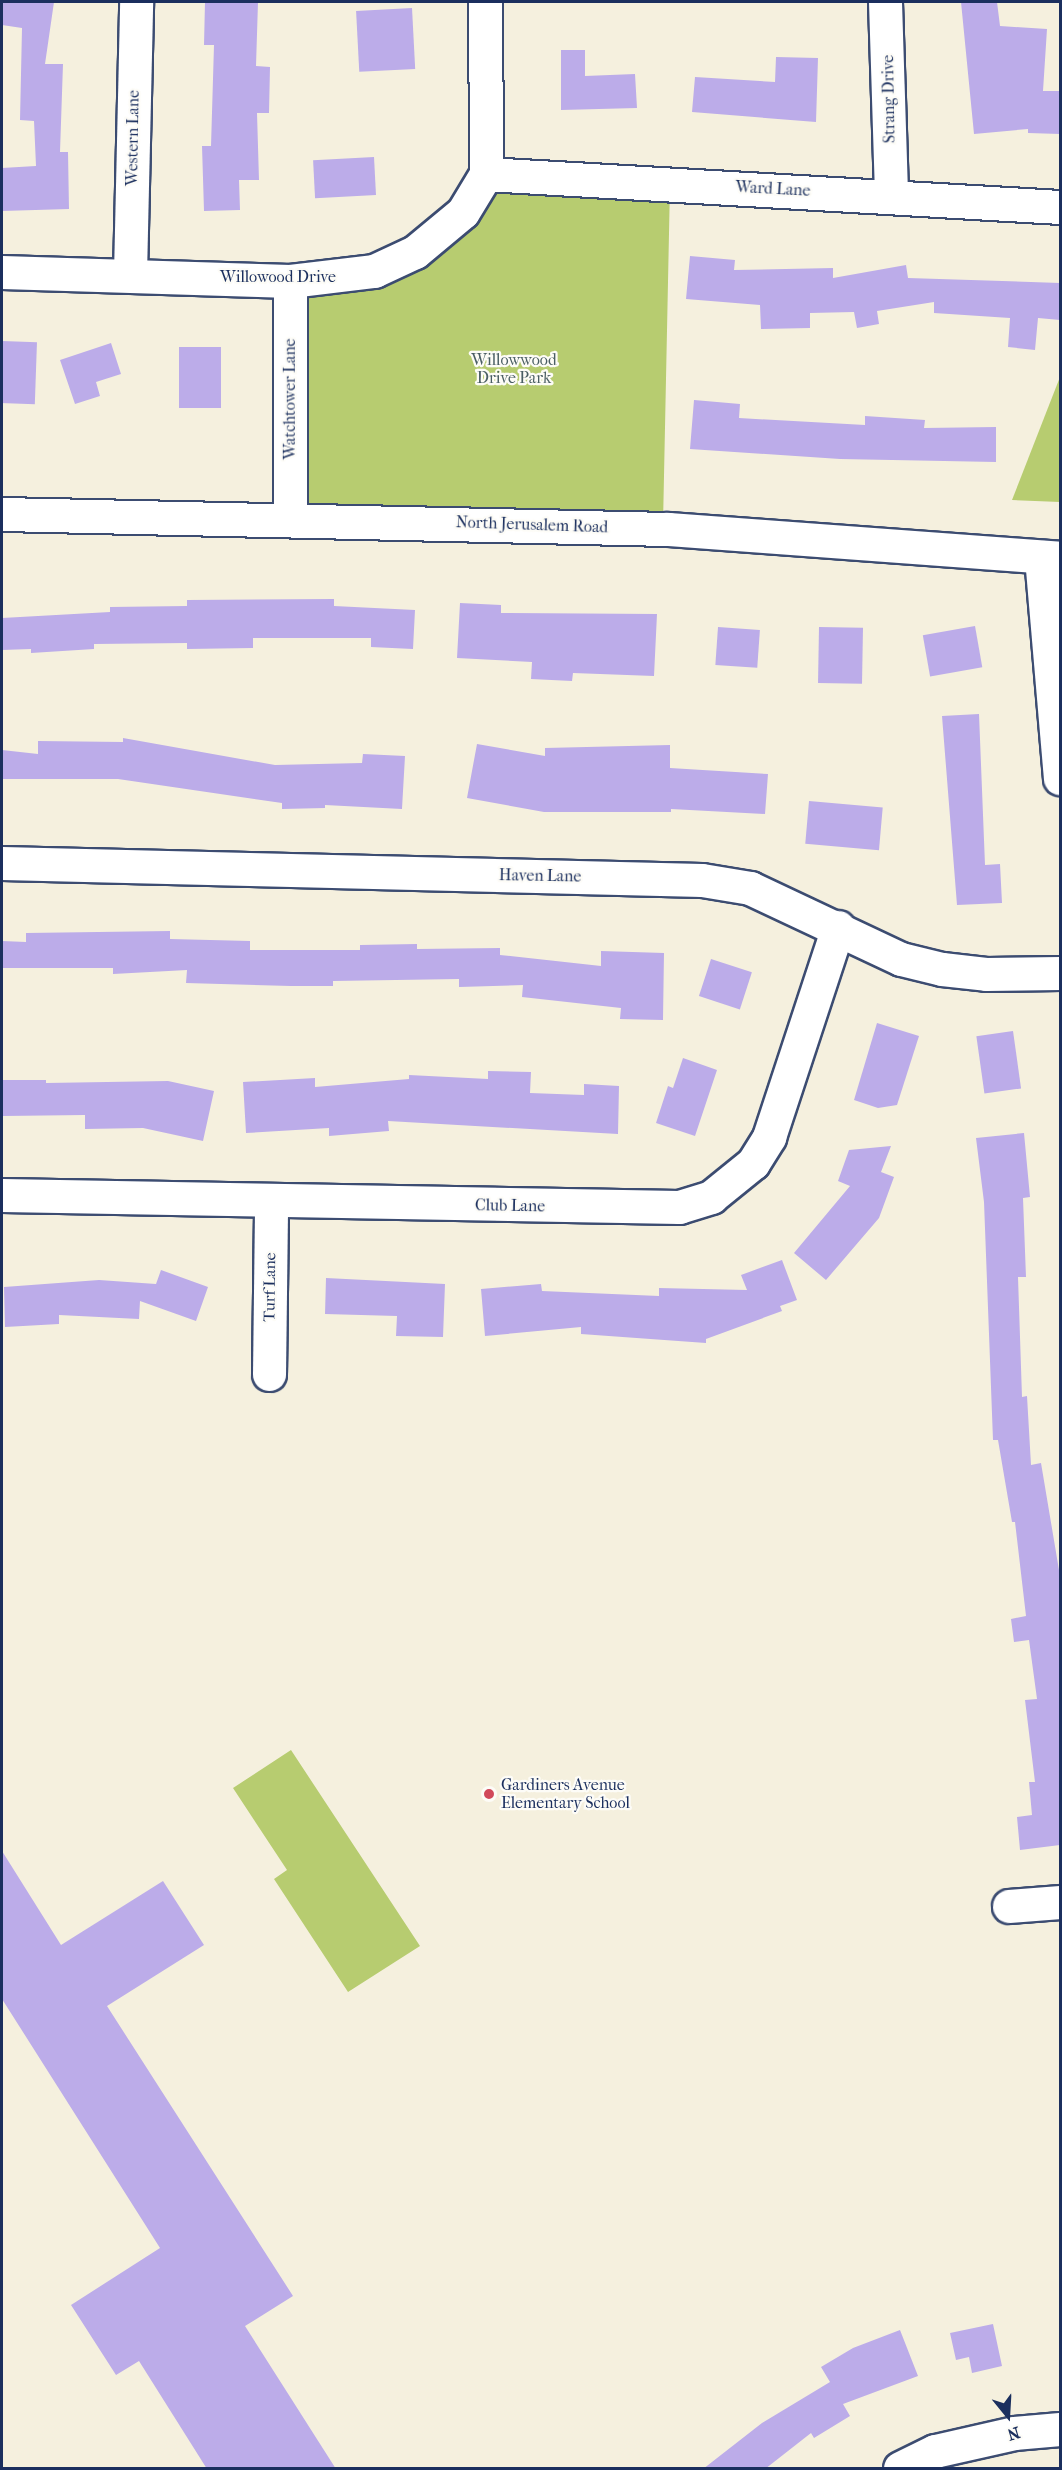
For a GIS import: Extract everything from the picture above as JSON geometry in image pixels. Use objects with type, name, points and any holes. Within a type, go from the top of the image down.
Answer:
[{"type":"street","name":"Western Lane","points":[[130,274],[136,2]]},
{"type":"street","points":[[485,2],[486,174]]},
{"type":"street","name":"Strang Drive","points":[[885,2],[891,196]]},
{"type":"street","name":"Willowood Drive","points":[[2,272],[290,280],[374,271],[415,252],[463,212],[486,174]]},
{"type":"street","name":"Ward Lane","points":[[486,174],[1060,207]]},
{"type":"street","name":"Watchtower Lane","points":[[290,280],[290,518]]},
{"type":"street","name":"North Jerusalem Road","points":[[2,514],[290,518],[668,529],[1051,558]]},
{"type":"street","points":[[1051,558],[1060,778]]},
{"type":"street","name":"Haven Lane","points":[[2,863],[702,879],[750,888],[838,927],[901,959],[942,969],[986,974],[1060,973]]},
{"type":"street","name":"Club Lane","points":[[2,1195],[640,1209],[679,1207],[711,1197],[753,1163],[769,1137],[838,927]]},
{"type":"street","name":"Turf Lane","points":[[269,1374],[272,1201]]},
{"type":"street","points":[[1009,1906],[1060,1902]]},
{"type":"street","points":[[900,2469],[935,2451],[1014,2433],[1060,2429]]},
{"type":"green space","name":"Willowwood Drive Park","points":[[487,175],[670,185],[663,525],[291,515],[290,283],[374,273]]},
{"type":"green space","points":[[1060,377],[1060,502],[1012,500]]},
{"type":"green space","points":[[291,1750],[420,1946],[348,1992],[274,1879],[287,1870],[233,1788]]},
{"type":"building","points":[[2,2],[54,2],[45,64],[63,64],[60,152],[68,152],[69,209],[2,211],[2,168],[36,166],[34,121],[20,120],[22,28],[2,25]]},
{"type":"building","points":[[205,2],[258,2],[256,66],[270,67],[269,113],[257,113],[259,180],[239,180],[240,210],[204,211],[202,146],[211,146],[214,45],[204,45]]},
{"type":"building","points":[[961,2],[997,2],[1000,26],[1047,29],[1043,91],[1060,91],[1060,134],[1028,133],[1028,129],[974,134]]},
{"type":"building","points":[[412,8],[415,69],[359,72],[356,11]]},
{"type":"building","points":[[561,50],[585,50],[585,76],[635,74],[637,108],[561,110]]},
{"type":"building","points":[[776,57],[818,58],[816,122],[692,112],[695,77],[775,82]]},
{"type":"building","points":[[374,157],[376,195],[315,198],[313,160]]},
{"type":"building","points":[[690,256],[735,260],[734,270],[833,268],[833,278],[906,265],[908,278],[1060,283],[1060,320],[1038,318],[1035,350],[1008,347],[1010,318],[934,313],[934,302],[877,311],[879,324],[857,328],[854,312],[810,313],[810,328],[761,329],[760,305],[686,299]]},
{"type":"building","points":[[2,341],[37,342],[35,404],[2,403]]},
{"type":"building","points":[[111,343],[121,374],[96,382],[100,396],[75,404],[60,360]]},
{"type":"building","points":[[179,347],[221,347],[221,408],[179,408]]},
{"type":"building","points":[[694,400],[740,404],[739,418],[865,425],[865,416],[925,420],[924,428],[996,427],[996,462],[840,459],[690,449]]},
{"type":"building","points":[[334,599],[334,606],[415,610],[413,649],[371,647],[371,638],[253,638],[253,648],[187,649],[187,643],[94,644],[94,649],[31,653],[31,649],[2,650],[2,618],[110,612],[110,607],[187,606],[187,600]]},
{"type":"building","points":[[460,603],[501,605],[501,613],[657,614],[654,676],[573,673],[572,681],[531,679],[532,662],[457,658]]},
{"type":"building","points":[[975,626],[982,667],[930,677],[923,635]]},
{"type":"building","points":[[718,627],[760,630],[757,668],[715,665]]},
{"type":"building","points":[[819,627],[863,628],[862,684],[818,683]]},
{"type":"building","points":[[979,714],[985,865],[1000,864],[1002,903],[957,905],[942,716]]},
{"type":"building","points":[[123,738],[275,765],[362,763],[363,754],[405,756],[402,809],[325,805],[325,808],[282,809],[282,803],[118,779],[2,779],[2,750],[38,754],[38,741],[123,742]]},
{"type":"building","points":[[477,744],[545,756],[545,748],[670,745],[670,768],[768,774],[765,814],[671,809],[671,812],[544,812],[467,798]]},
{"type":"building","points":[[809,801],[883,807],[879,850],[805,844]]},
{"type":"building","points":[[170,931],[170,939],[250,941],[250,950],[360,950],[360,945],[417,944],[417,949],[500,948],[500,955],[601,966],[601,951],[664,953],[663,1020],[620,1019],[621,1008],[522,997],[523,985],[459,987],[459,979],[333,981],[333,986],[291,986],[186,983],[187,970],[113,974],[113,968],[2,968],[2,941],[26,942],[26,933]]},
{"type":"building","points":[[711,959],[752,972],[740,1009],[699,996]]},
{"type":"building","points":[[877,1023],[919,1036],[897,1105],[878,1108],[854,1100]]},
{"type":"building","points":[[1013,1031],[1021,1088],[984,1094],[976,1036]]},
{"type":"building","points":[[683,1058],[717,1070],[695,1136],[656,1123],[668,1086],[673,1088]]},
{"type":"building","points":[[488,1071],[531,1072],[530,1093],[584,1095],[584,1084],[619,1086],[618,1134],[388,1121],[389,1131],[329,1136],[329,1128],[246,1133],[243,1082],[315,1078],[315,1087],[409,1079],[409,1075],[488,1079]]},
{"type":"building","points":[[3,1080],[46,1080],[46,1083],[168,1081],[214,1091],[203,1141],[143,1128],[85,1129],[85,1115],[3,1116]]},
{"type":"building","points":[[1024,1133],[1030,1197],[1023,1198],[1026,1277],[1018,1277],[1022,1397],[1027,1396],[1031,1465],[1041,1463],[1060,1576],[1060,1845],[1020,1850],[1017,1817],[1032,1815],[1029,1782],[1035,1782],[1025,1700],[1037,1699],[1029,1640],[1014,1642],[1011,1619],[1026,1616],[1015,1522],[1012,1522],[998,1440],[993,1440],[984,1202],[976,1138]]},
{"type":"building","points":[[891,1146],[881,1172],[894,1177],[879,1218],[826,1280],[794,1253],[850,1186],[838,1181],[849,1150]]},
{"type":"building","points":[[782,1260],[797,1300],[780,1306],[782,1311],[706,1339],[706,1343],[581,1334],[581,1327],[485,1336],[481,1289],[541,1284],[542,1291],[659,1296],[659,1288],[747,1290],[741,1275]]},
{"type":"building","points":[[161,1270],[208,1287],[196,1321],[140,1301],[139,1319],[59,1315],[59,1324],[5,1327],[4,1287],[99,1280],[156,1284]]},
{"type":"building","points":[[326,1278],[445,1284],[443,1337],[396,1336],[397,1316],[325,1314]]},
{"type":"building","points":[[2,1851],[61,1945],[163,1881],[204,1945],[107,2006],[293,2296],[245,2326],[336,2469],[207,2469],[139,2361],[116,2375],[71,2305],[160,2248],[2,1999]]},
{"type":"building","points":[[993,2324],[1002,2366],[972,2373],[969,2357],[956,2360],[950,2333]]},
{"type":"building","points":[[900,2330],[918,2376],[843,2404],[850,2416],[814,2438],[811,2433],[765,2469],[703,2469],[762,2423],[830,2382],[821,2367],[853,2348]]},
{"type":"place","name":"Gardiners Avenue Elementary School","points":[[489,1794]]}]
